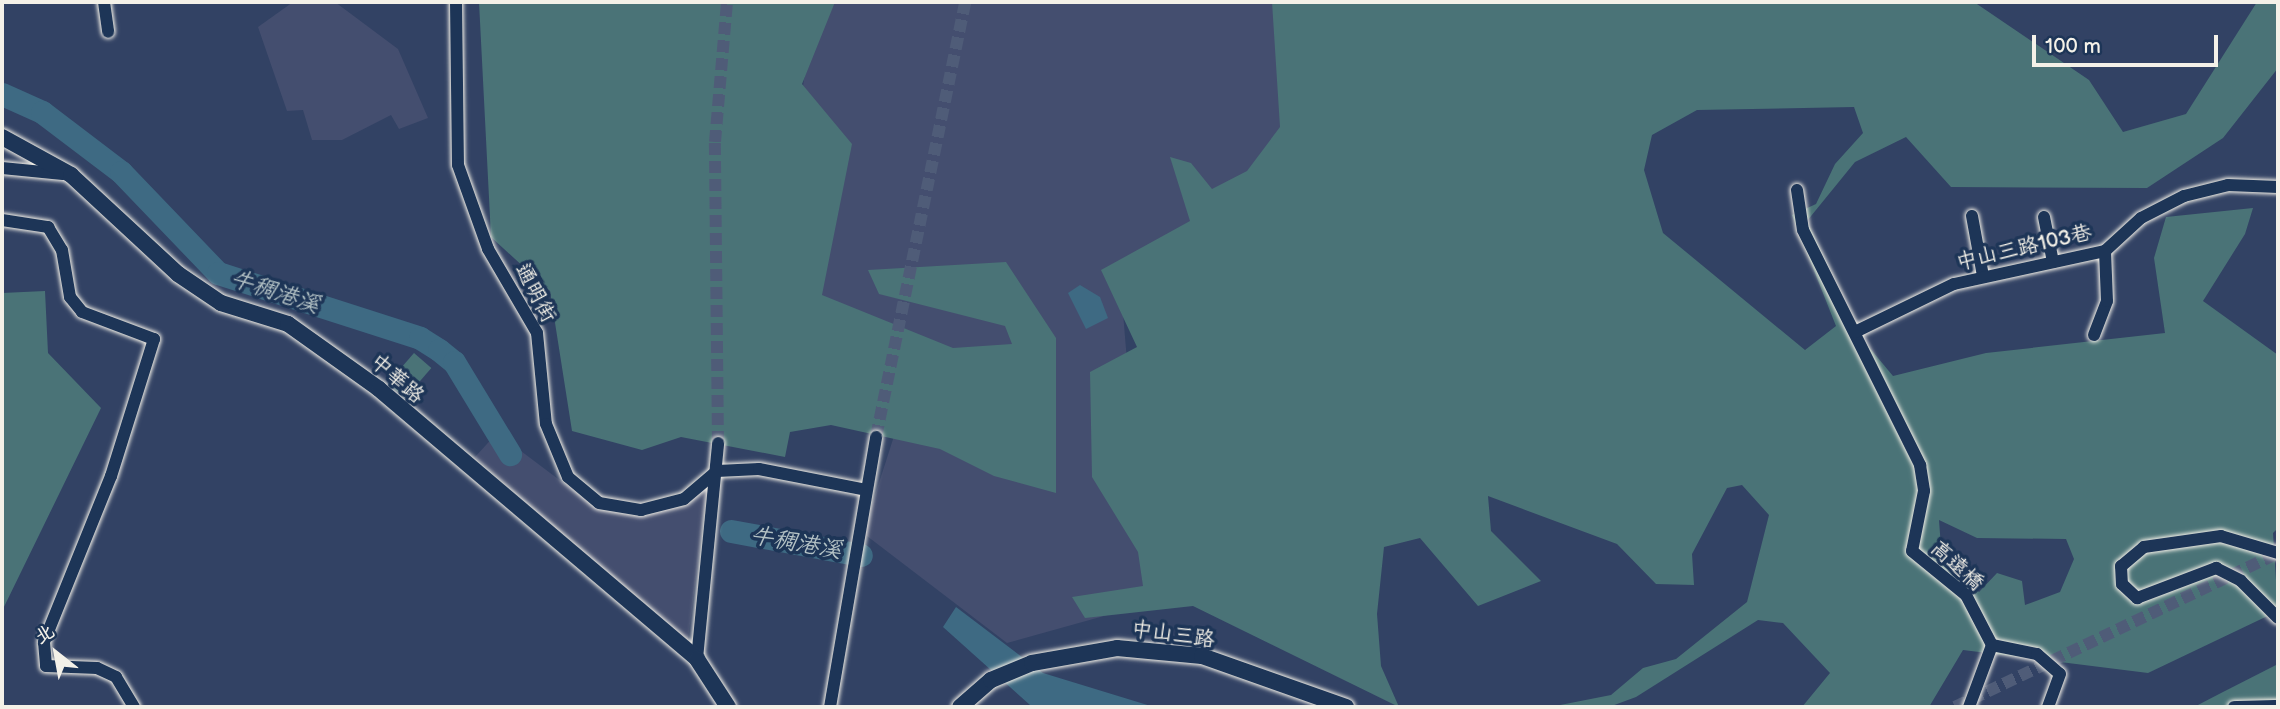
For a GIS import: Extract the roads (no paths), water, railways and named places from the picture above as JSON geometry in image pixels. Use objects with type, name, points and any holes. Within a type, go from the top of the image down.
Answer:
[{"type":"street","points":[[104,2],[108,32]]},
{"type":"street","name":"通明街","points":[[456,2],[458,165],[488,249],[537,333],[546,424],[568,477],[599,503],[640,510],[684,499],[717,471]]},
{"type":"street","name":"中華路","points":[[2,137],[71,176],[178,274],[221,303],[288,324],[379,388],[697,659],[728,707]]},
{"type":"street","points":[[2,168],[71,176]]},
{"type":"street","name":"中山三路103巷","points":[[1855,332],[1917,299],[1983,276],[2105,251],[2141,218],[2184,196],[2228,185],[2278,187]]},
{"type":"street","points":[[1797,190],[1803,230],[1855,332]]},
{"type":"street","points":[[1972,216],[1983,276]]},
{"type":"street","points":[[2044,217],[2053,262]]},
{"type":"street","points":[[2,220],[48,227],[62,250],[69,297],[82,312],[154,339],[111,476],[44,642],[46,666],[97,668],[116,677],[134,707]]},
{"type":"street","points":[[2094,335],[2107,301],[2105,251]]},
{"type":"street","name":"高遠橋","points":[[1855,332],[1920,465],[1924,491],[1912,534],[1912,551],[1966,595],[1992,645]]},
{"type":"street","points":[[830,707],[876,437]]},
{"type":"street","points":[[697,659],[718,443]]},
{"type":"street","points":[[717,471],[759,469],[866,490]]},
{"type":"street","points":[[2278,553],[2221,536],[2144,547],[2121,566],[2122,584],[2137,598],[2216,568],[2241,581],[2278,618]]},
{"type":"street","points":[[1969,707],[1992,645],[2037,654],[2060,674],[2048,707]]},
{"type":"street","name":"中山三路","points":[[960,707],[991,680],[1032,663],[1117,648],[1202,656],[1346,707]]},
{"type":"street","points":[[2234,707],[2278,706]]},
{"type":"waterway","name":"牛稠港溪","points":[[2,94],[42,112],[121,172],[218,273],[420,338],[439,350],[454,362],[510,454]]},
{"type":"waterway","name":"牛稠港溪","points":[[731,531],[861,555]]},
{"type":"tunnel","points":[[718,443],[715,142],[727,2]]},
{"type":"tunnel","points":[[876,437],[965,2]]},
{"type":"tunnel","points":[[1955,707],[2278,553]]}]
